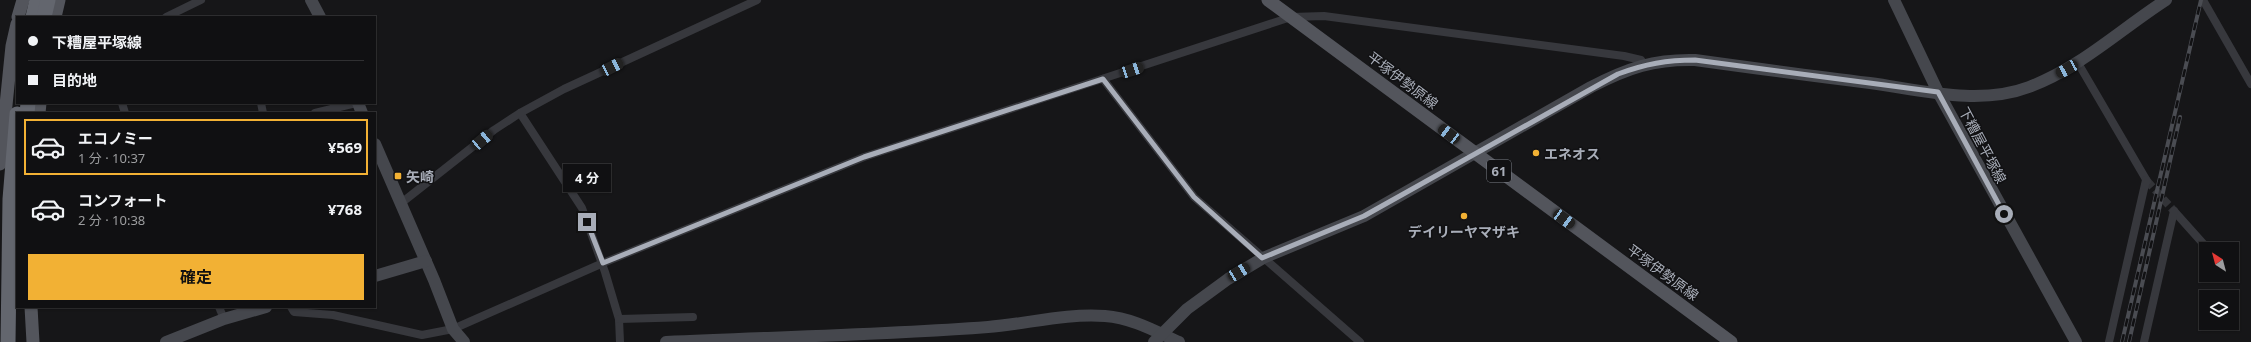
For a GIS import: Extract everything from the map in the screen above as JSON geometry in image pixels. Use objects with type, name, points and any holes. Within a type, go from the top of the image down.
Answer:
[{"type":"highway","points":[[33,16],[37,0]]},
{"type":"highway","points":[[44,16],[48,0]]},
{"type":"highway","points":[[8,342],[10,199],[16,125]]},
{"type":"highway","points":[[18,308],[18,342]]},
{"type":"main road","points":[[18,16],[22,0]]},
{"type":"main road","points":[[55,16],[59,0]]},
{"type":"main road","name":"平塚伊勢原線","points":[[1268,0],[1731,342]]},
{"type":"main road","points":[[0,164],[12,46],[16,28]]},
{"type":"main road","points":[[31,308],[33,342]]},
{"type":"street","points":[[168,16],[201,0]]},
{"type":"street","points":[[311,0],[319,16]]},
{"type":"street","points":[[400,204],[494,130],[520,113],[564,89],[757,0]]},
{"type":"street","name":"下糟屋平塚線","points":[[1894,0],[1938,92],[2076,342]]},
{"type":"street","points":[[1158,338],[1187,309],[1228,279],[1262,258],[1364,216],[1592,87],[1618,74],[1644,64],[1674,60],[1695,60],[1938,92],[1987,96],[2010,93],[2047,80],[2078,63],[2166,0]]},
{"type":"street","points":[[2203,0],[2251,84]]},
{"type":"street","points":[[292,308],[294,312],[333,315],[422,335],[454,329],[603,263],[864,157],[1291,17],[1324,16],[1624,56],[1641,60],[1644,64]]},
{"type":"street","points":[[2078,63],[2147,180],[2109,342]]},
{"type":"street","points":[[1103,79],[1194,197],[1262,258],[1360,342]]},
{"type":"street","points":[[319,112],[353,104]]},
{"type":"street","points":[[520,113],[582,208],[603,263],[619,319],[620,342]]},
{"type":"street","points":[[376,146],[454,329],[464,342]]},
{"type":"street","points":[[2144,342],[2174,211],[2202,242]]},
{"type":"street","points":[[376,276],[426,261]]},
{"type":"street","points":[[219,308],[224,319]]},
{"type":"street","points":[[166,342],[224,319],[262,308]]},
{"type":"street","points":[[666,342],[989,327],[1050,318],[1106,316],[1131,321],[1158,338],[1179,342]]},
{"type":"street","points":[[619,319],[693,317]]},
{"type":"tunnel","points":[[2147,181],[2174,211]]},
{"type":"railway","points":[[2122,342],[2201,0]]},
{"type":"railway","points":[[2129,342],[2180,117]]},
{"type":"place","name":"エネオス","points":[[1536,153]]},
{"type":"place","name":"矢崎","points":[[398,176]]},
{"type":"place","name":"デイリーヤマザキ","points":[[1464,216]]},
{"type":"route","points":[[587,222],[603,263],[864,157],[1103,79],[1194,197],[1262,258],[1364,216],[1592,87],[1618,74],[1644,64],[1674,60],[1695,60],[1938,92],[1976,165],[2004,214]]}]
